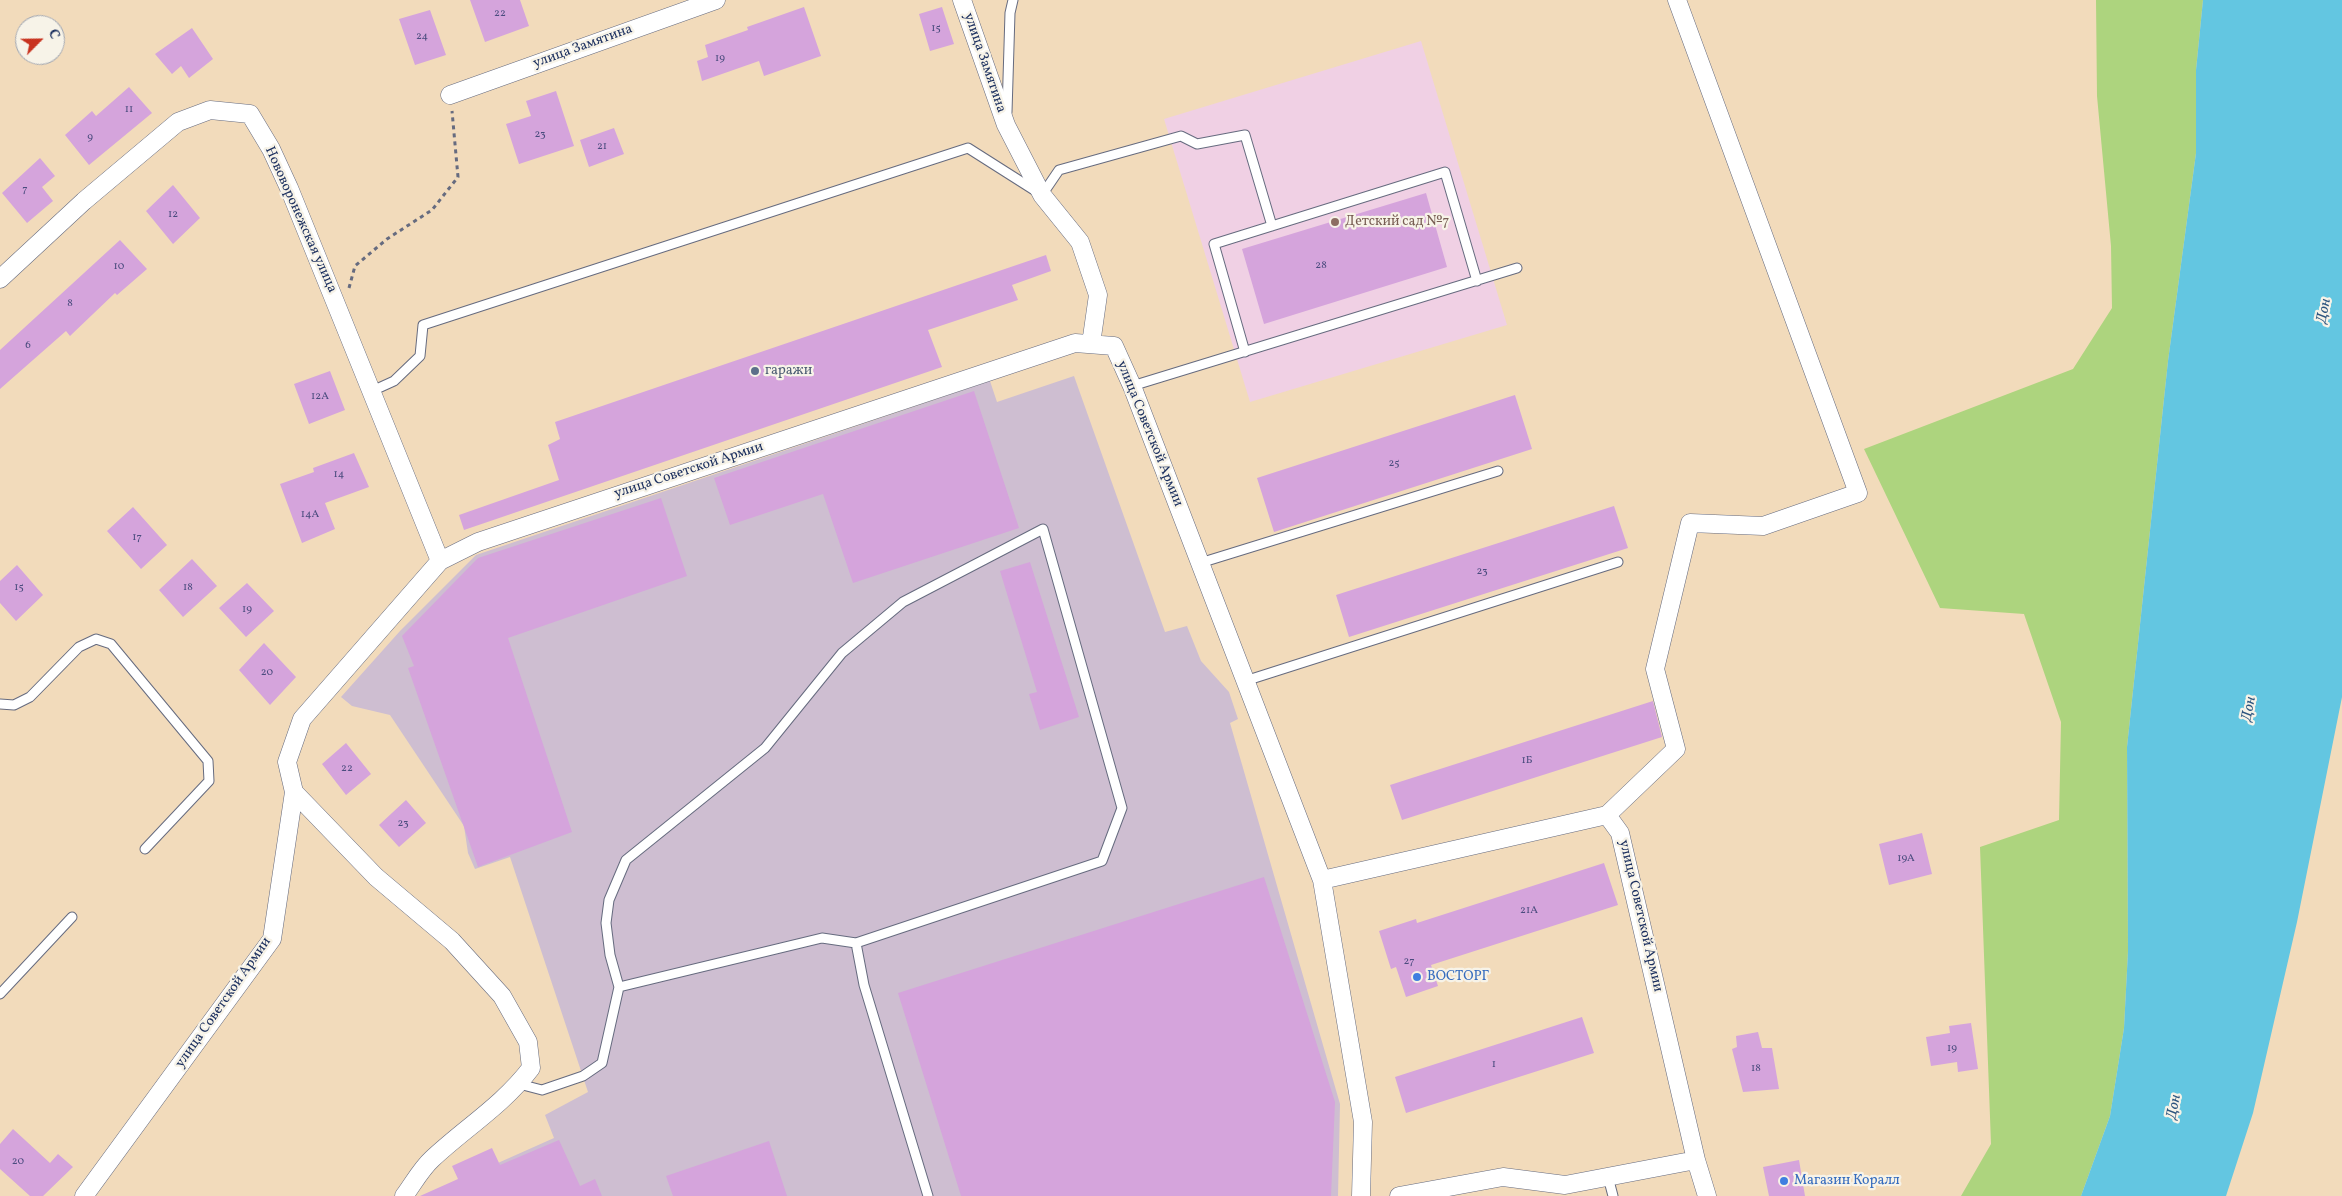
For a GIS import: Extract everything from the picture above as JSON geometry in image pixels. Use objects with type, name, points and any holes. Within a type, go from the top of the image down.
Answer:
[{"type":"street","name":"улица Замятина","points":[[450,96],[716,0]]},
{"type":"street","name":"улица Замятина","points":[[962,0],[1006,125],[1042,194],[1080,242],[1098,295],[1090,344]]},
{"type":"street","points":[[1322,880],[1607,814],[1676,749],[1655,670],[1690,523],[1763,526],[1858,494],[1677,0]]},
{"type":"street","name":"Нововоронежская улица","points":[[0,279],[84,201],[178,122],[210,110],[250,114],[271,149],[289,188],[440,561]]},
{"type":"street","name":"улица Советской Армии","points":[[84,1196],[272,939],[294,792],[287,762],[302,719],[440,561],[478,542],[1075,342],[1114,346],[1132,386],[1322,880],[1364,1122],[1361,1196]]},
{"type":"street","points":[[294,792],[376,877],[452,941],[502,996],[528,1042],[531,1068],[519,1084],[499,1104],[430,1160],[404,1196]]},
{"type":"street","name":"улица Советской Армии","points":[[1607,814],[1620,833],[1696,1160],[1707,1196]]},
{"type":"street","points":[[1399,1196],[1503,1178],[1567,1190],[1608,1177],[1696,1160]]},
{"type":"lane","name":"улица Замятина","points":[[1006,125],[1010,13],[1013,0]]},
{"type":"lane","points":[[372,391],[394,381],[420,356],[422,325],[968,148],[1042,194],[1059,170],[1181,136],[1198,144],[1245,135],[1272,226]]},
{"type":"lane","points":[[1245,352],[1214,244],[1445,172],[1477,281]]},
{"type":"lane","points":[[1132,386],[1517,268]]},
{"type":"lane","points":[[1200,563],[1498,472]]},
{"type":"lane","points":[[519,1084],[542,1090],[583,1076],[602,1062],[618,987],[610,955],[606,924],[609,900],[626,860],[765,748],[842,653],[903,602],[1043,529],[1122,808],[1102,862],[856,943],[822,938],[618,987]]},
{"type":"lane","points":[[1245,681],[1618,562]]},
{"type":"lane","points":[[0,704],[14,705],[30,697],[79,648],[96,639],[111,644],[208,761],[209,781],[145,849]]},
{"type":"lane","points":[[0,994],[72,917]]},
{"type":"lane","points":[[856,943],[864,985],[928,1196]]},
{"type":"lane","points":[[1608,1177],[1613,1196]]},
{"type":"path","points":[[339,310],[351,283],[355,266],[387,239],[432,210],[458,177],[450,96]]},
{"type":"shaded area","name":"Детский сад №7","points":[[1421,41],[1507,325],[1250,402],[1164,119]]},
{"type":"shaded area","points":[[1074,376],[1165,632],[1187,626],[1201,661],[1229,692],[1238,719],[1230,723],[1340,1104],[1338,1196],[432,1196],[435,1191],[554,1138],[545,1115],[588,1092],[510,857],[475,869],[468,853],[464,826],[390,715],[352,706],[341,697],[400,631],[476,555],[990,381],[997,402]]},
{"type":"green space","points":[[2096,0],[2203,0],[2196,70],[2196,153],[2168,361],[2127,747],[2128,951],[2124,1028],[2110,1116],[2081,1196],[1961,1196],[1991,1144],[1980,847],[2059,820],[2061,722],[2024,614],[1940,608],[1864,449],[2073,369],[2112,308],[2111,246],[2097,96]]},
{"type":"water","name":"Дон","points":[[2203,0],[2342,0],[2342,697],[2297,922],[2253,1113],[2226,1196],[2081,1196],[2110,1116],[2124,1028],[2128,951],[2127,747],[2168,361],[2196,153],[2196,70]]},
{"type":"building","points":[[470,0],[520,0],[529,26],[485,42]]},
{"type":"building","points":[[804,7],[821,56],[764,76],[759,61],[702,81],[697,61],[708,57],[705,45],[748,30],[747,27]]},
{"type":"building","points":[[942,7],[954,44],[930,51],[919,14]]},
{"type":"building","points":[[430,10],[446,55],[415,65],[399,19]]},
{"type":"building","points":[[192,28],[213,59],[189,78],[181,66],[172,74],[155,54]]},
{"type":"building","points":[[129,87],[152,113],[89,165],[65,135],[92,111],[96,116]]},
{"type":"building","points":[[556,91],[574,146],[519,164],[506,124],[531,116],[526,101]]},
{"type":"building","points":[[614,128],[624,154],[589,167],[580,140]]},
{"type":"building","points":[[40,158],[55,176],[42,187],[53,201],[27,223],[2,193]]},
{"type":"building","points":[[173,185],[200,218],[173,244],[146,211]]},
{"type":"building","points":[[1426,193],[1447,267],[1264,324],[1242,249]]},
{"type":"building","points":[[120,240],[147,269],[117,295],[115,293],[70,336],[66,331],[0,389],[0,350]]},
{"type":"building","points":[[1046,255],[1051,271],[1012,285],[1018,300],[928,330],[942,367],[464,530],[459,515],[559,480],[548,445],[560,439],[555,422]]},
{"type":"building","points":[[330,371],[345,410],[309,424],[294,384]]},
{"type":"building","points":[[974,391],[1019,528],[853,583],[823,494],[730,525],[714,478]]},
{"type":"building","points":[[1515,395],[1532,449],[1274,532],[1257,478]]},
{"type":"building","points":[[354,453],[369,487],[325,503],[335,529],[302,543],[280,484],[314,472],[313,468]]},
{"type":"building","points":[[661,498],[687,576],[508,638],[572,832],[478,867],[408,668],[414,666],[402,636],[478,558]]},
{"type":"building","points":[[1614,506],[1628,548],[1349,637],[1336,595]]},
{"type":"building","points":[[133,507],[167,545],[141,569],[107,531]]},
{"type":"building","points":[[192,559],[217,586],[183,617],[159,590]]},
{"type":"building","points":[[1030,562],[1079,717],[1040,730],[1029,694],[1037,692],[1000,571]]},
{"type":"building","points":[[17,565],[43,595],[16,621],[0,603],[0,581]]},
{"type":"building","points":[[247,583],[274,611],[246,637],[219,608]]},
{"type":"building","points":[[264,643],[296,677],[270,705],[239,670]]},
{"type":"building","points":[[1653,701],[1662,737],[1402,820],[1390,785]]},
{"type":"building","points":[[346,743],[371,774],[346,795],[322,764]]},
{"type":"building","points":[[406,800],[426,823],[399,847],[379,825]]},
{"type":"building","points":[[1922,833],[1932,874],[1889,885],[1879,844]]},
{"type":"building","points":[[1604,863],[1618,905],[1431,965],[1438,986],[1406,997],[1396,967],[1391,969],[1379,931],[1416,919],[1417,923]]},
{"type":"building","points":[[1264,877],[1335,1102],[1331,1196],[961,1196],[898,993]]},
{"type":"building","points":[[1582,1017],[1594,1053],[1406,1113],[1395,1077]]},
{"type":"building","points":[[1971,1023],[1978,1069],[1958,1072],[1957,1062],[1931,1066],[1926,1037],[1950,1033],[1949,1026]]},
{"type":"building","points":[[1758,1032],[1762,1048],[1772,1048],[1779,1089],[1743,1092],[1732,1049],[1737,1047],[1736,1036]]},
{"type":"building","points":[[13,1129],[50,1163],[58,1154],[73,1167],[43,1196],[30,1196],[0,1169],[0,1144]]},
{"type":"building","points":[[559,1140],[580,1186],[595,1179],[602,1196],[420,1196],[458,1179],[452,1166],[492,1148],[500,1165]]},
{"type":"building","points":[[769,1141],[787,1196],[673,1196],[666,1176]]},
{"type":"building","name":"Магазин Коралл","points":[[1799,1160],[1805,1196],[1769,1196],[1763,1167]]},
{"type":"place","name":"Детский сад №7","points":[[1335,222]]},
{"type":"place","name":"гаражи","points":[[755,371]]},
{"type":"place","name":"ВОСТОРГ","points":[[1417,977]]},
{"type":"place","name":"Магазин Коралл","points":[[1784,1181]]}]
